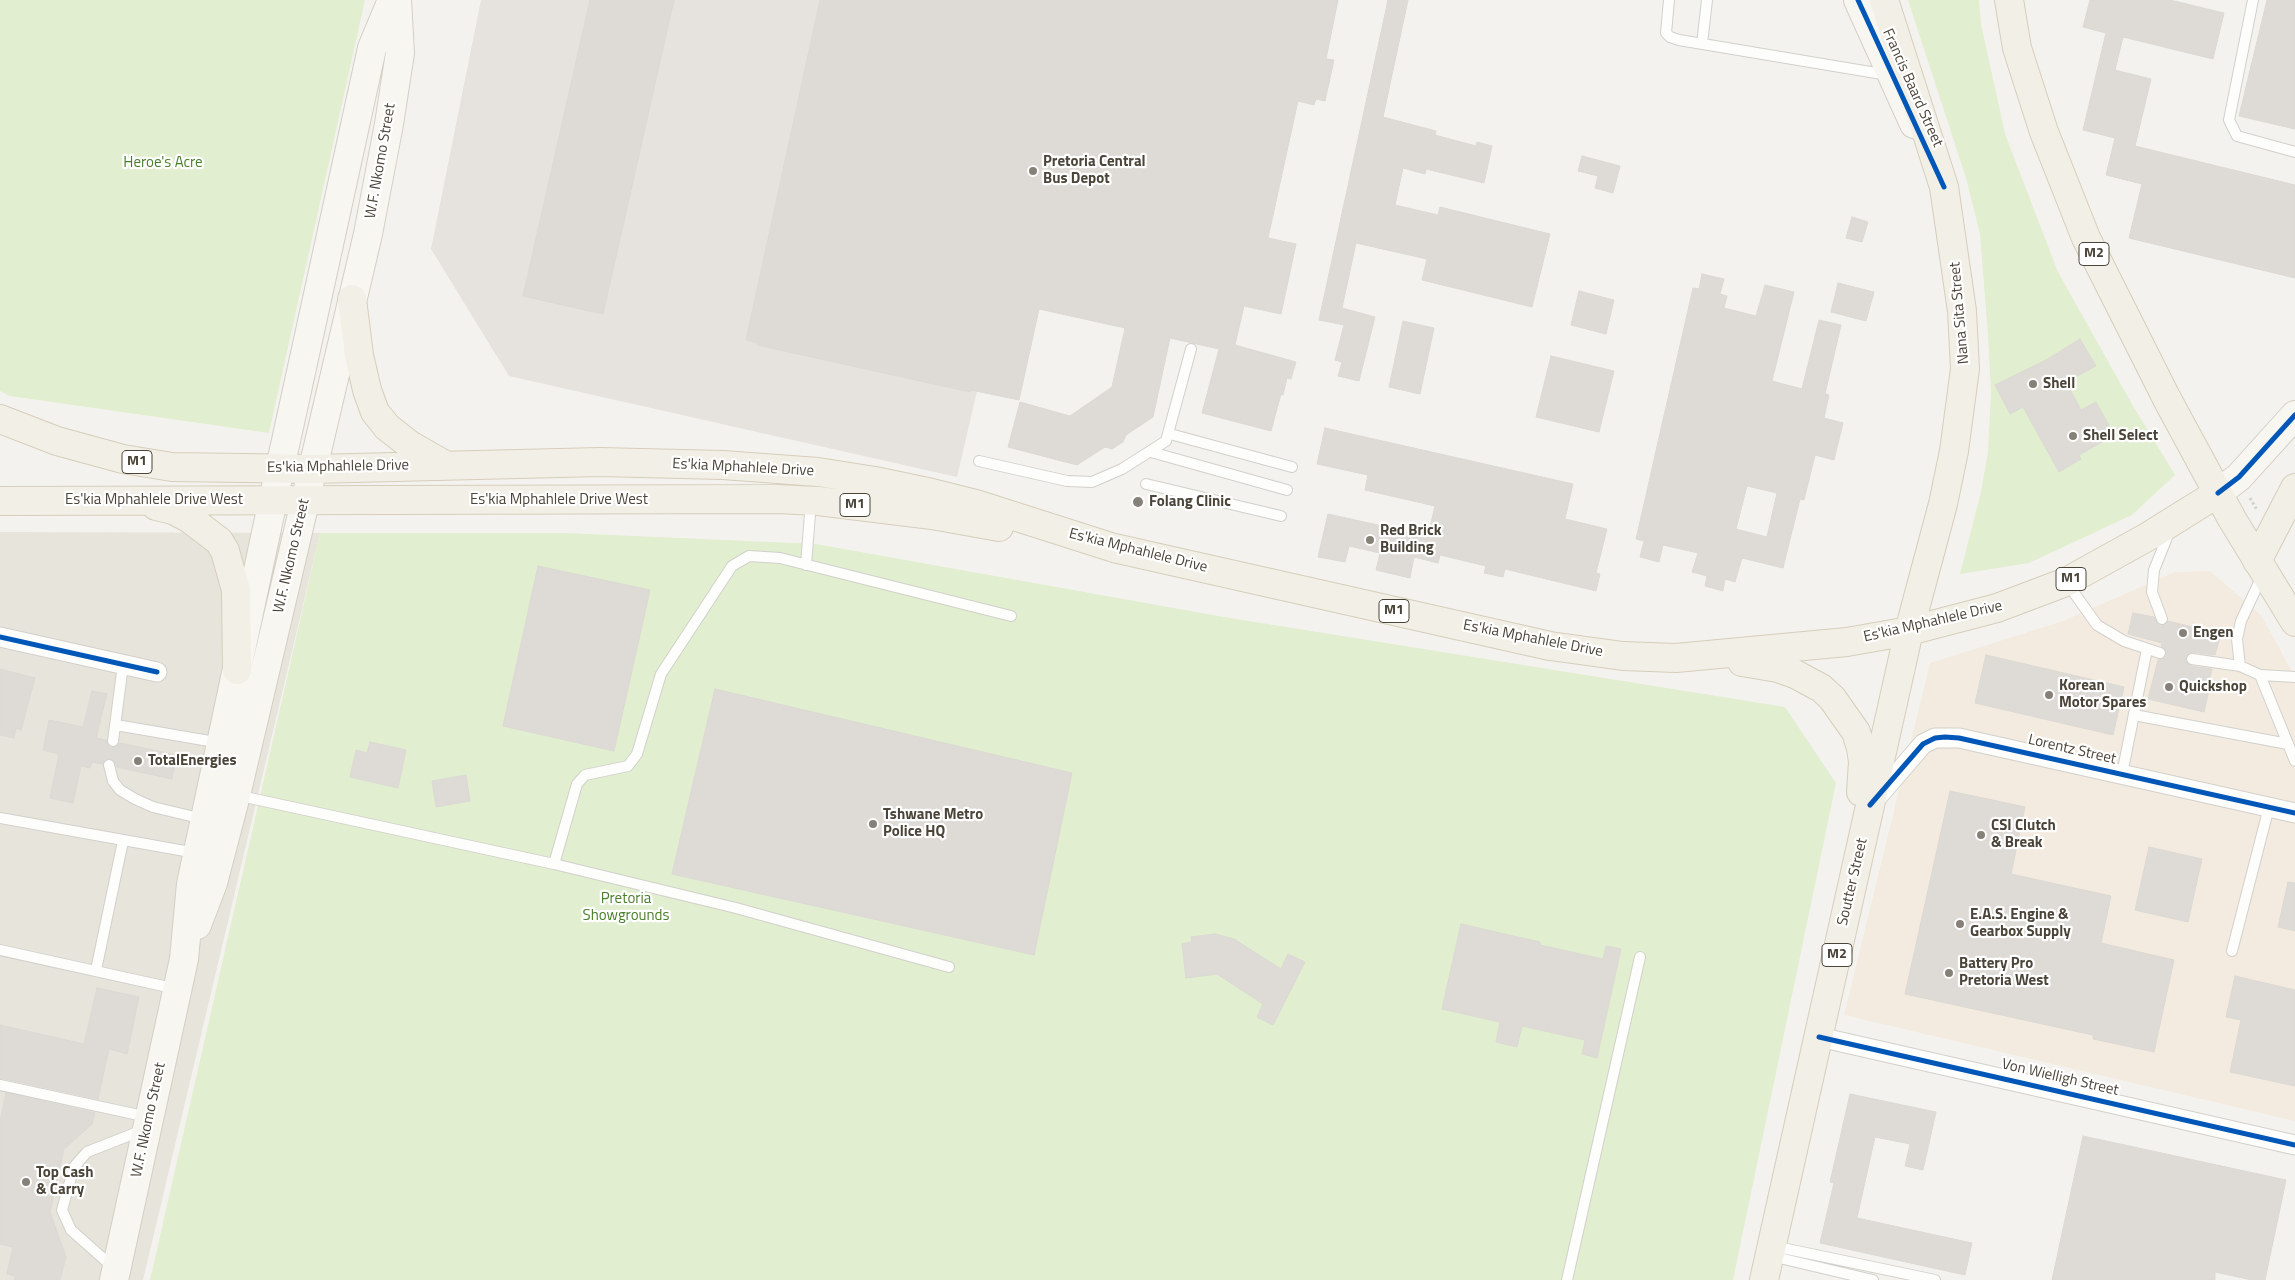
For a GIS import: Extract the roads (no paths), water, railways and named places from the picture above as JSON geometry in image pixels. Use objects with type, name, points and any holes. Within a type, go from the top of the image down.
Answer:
[{"type":"main road","name":"W.F. Nkomo Street","points":[[184,959],[213,883],[223,792],[221,743],[372,48],[392,0]]},
{"type":"main road","name":"W.F. Nkomo Street","points":[[115,1275],[184,959],[191,884],[204,819],[223,792],[305,500],[368,234],[400,53],[397,0]]},
{"type":"main road","name":"Francis Baard Street","points":[[1858,0],[1944,187]]},
{"type":"main road","name":"Nana Sita Street","points":[[1884,0],[1944,187],[1962,311],[1965,369],[1954,451],[1945,495],[1909,630]]},
{"type":"main road","name":"M2","points":[[2008,0],[2017,48],[2044,132],[2086,238],[2167,399],[2229,485],[2260,567],[2295,622]]},
{"type":"main road","points":[[352,299],[366,390],[375,412],[387,427],[410,445],[444,465]]},
{"type":"main road","points":[[2229,485],[2295,415]]},
{"type":"main road","name":"Es'kia Mphahlele Drive","points":[[0,419],[58,442],[123,459],[172,467],[313,469],[609,462],[732,466],[818,472],[875,481],[976,504],[1114,548],[1550,646],[1623,656],[1676,658],[1838,643],[1909,630],[1997,608],[2066,582],[2174,521],[2229,485]]},
{"type":"main road","points":[[2260,567],[2270,534],[2295,488]]},
{"type":"main road","points":[[131,500],[181,514],[209,532],[222,546],[230,564],[236,590],[237,670]]},
{"type":"main road","name":"Es'kia Mphahlele Drive West","points":[[0,501],[811,500],[932,515],[1114,548]]},
{"type":"main road","name":"Soutter Street","points":[[1769,1261],[1909,630]]},
{"type":"main road","points":[[1676,658],[1751,663],[1778,668],[1795,674],[1821,688],[1841,708],[1856,732],[1863,762],[1854,881]]},
{"type":"street","points":[[0,637],[157,672]]},
{"type":"street","name":"Lorentz Street","points":[[1870,805],[1923,744],[1935,738],[1945,737],[1958,738],[2295,813]]},
{"type":"street","name":"Von Wielligh Street","points":[[1819,1037],[2295,1145]]},
{"type":"lane","points":[[1669,0],[1666,32],[1670,37],[1678,40],[1891,75]]},
{"type":"lane","points":[[1702,44],[1707,0]]},
{"type":"lane","points":[[2253,0],[2229,120],[2236,136],[2295,152]]},
{"type":"lane","points":[[980,461],[1067,481],[1092,482],[1106,477],[1166,441],[1170,434],[1191,349]]},
{"type":"lane","points":[[1170,434],[1292,467]]},
{"type":"lane","points":[[1150,452],[1287,490]]},
{"type":"lane","points":[[1146,484],[1281,516]]},
{"type":"lane","points":[[806,565],[811,500]]},
{"type":"lane","points":[[2162,619],[2152,592],[2154,570],[2174,521]]},
{"type":"lane","points":[[554,864],[577,784],[585,775],[628,766],[637,754],[661,674],[732,566],[749,556],[780,558],[1011,616]]},
{"type":"lane","points":[[2240,666],[2237,639],[2241,621],[2260,567]]},
{"type":"lane","points":[[2066,582],[2097,626],[2124,641],[2160,653]]},
{"type":"lane","points":[[2122,774],[2147,649]]},
{"type":"lane","points":[[2192,660],[2240,666],[2260,674],[2295,677]]},
{"type":"lane","points":[[114,741],[124,664]]},
{"type":"lane","points":[[2260,674],[2295,760]]},
{"type":"lane","points":[[2134,716],[2288,744]]},
{"type":"lane","points":[[116,725],[221,743]]},
{"type":"lane","points":[[109,765],[113,781],[120,790],[135,799],[153,807],[204,819]]},
{"type":"lane","points":[[223,792],[554,864],[736,908],[949,968]]},
{"type":"lane","points":[[2232,952],[2270,807]]},
{"type":"lane","points":[[0,818],[197,854]]},
{"type":"lane","points":[[96,970],[123,841]]},
{"type":"lane","points":[[0,950],[178,989]]},
{"type":"lane","points":[[1567,1280],[1640,957]]},
{"type":"lane","points":[[0,1085],[148,1123]]},
{"type":"lane","points":[[115,1275],[71,1230],[62,1210],[74,1167],[87,1152],[148,1123]]},
{"type":"lane","points":[[1769,1261],[1873,1280]]},
{"type":"lane","points":[[1769,1261],[1935,1280]]},
{"type":"place","name":"Pretoria Central Bus Depot","points":[[1033,171]]},
{"type":"place","name":"Shell","points":[[2033,384]]},
{"type":"place","name":"Shell Select","points":[[2073,436]]},
{"type":"place","name":"Folang Clinic","points":[[1138,502]]},
{"type":"place","name":"Red Brick Building","points":[[1370,540]]},
{"type":"place","name":"Engen","points":[[2183,633]]},
{"type":"place","name":"Quickshop","points":[[2169,687]]},
{"type":"place","name":"Korean Motor Spares","points":[[2049,695]]},
{"type":"place","name":"TotalEnergies","points":[[138,761]]},
{"type":"place","name":"Tshwane Metro Police HQ","points":[[873,824]]},
{"type":"place","name":"CSI Clutch & Break","points":[[1981,835]]},
{"type":"place","name":"E.A.S. Engine & Gearbox Supply","points":[[1960,924]]},
{"type":"place","name":"Battery Pro Pretoria West","points":[[1949,973]]},
{"type":"place","name":"Top Cash & Carry","points":[[26,1182]]},
{"type":"park label","name":"Heroe's Acre","points":[[163,163]]},
{"type":"park label","name":"Pretoria Showgrounds","points":[[626,908]]}]
